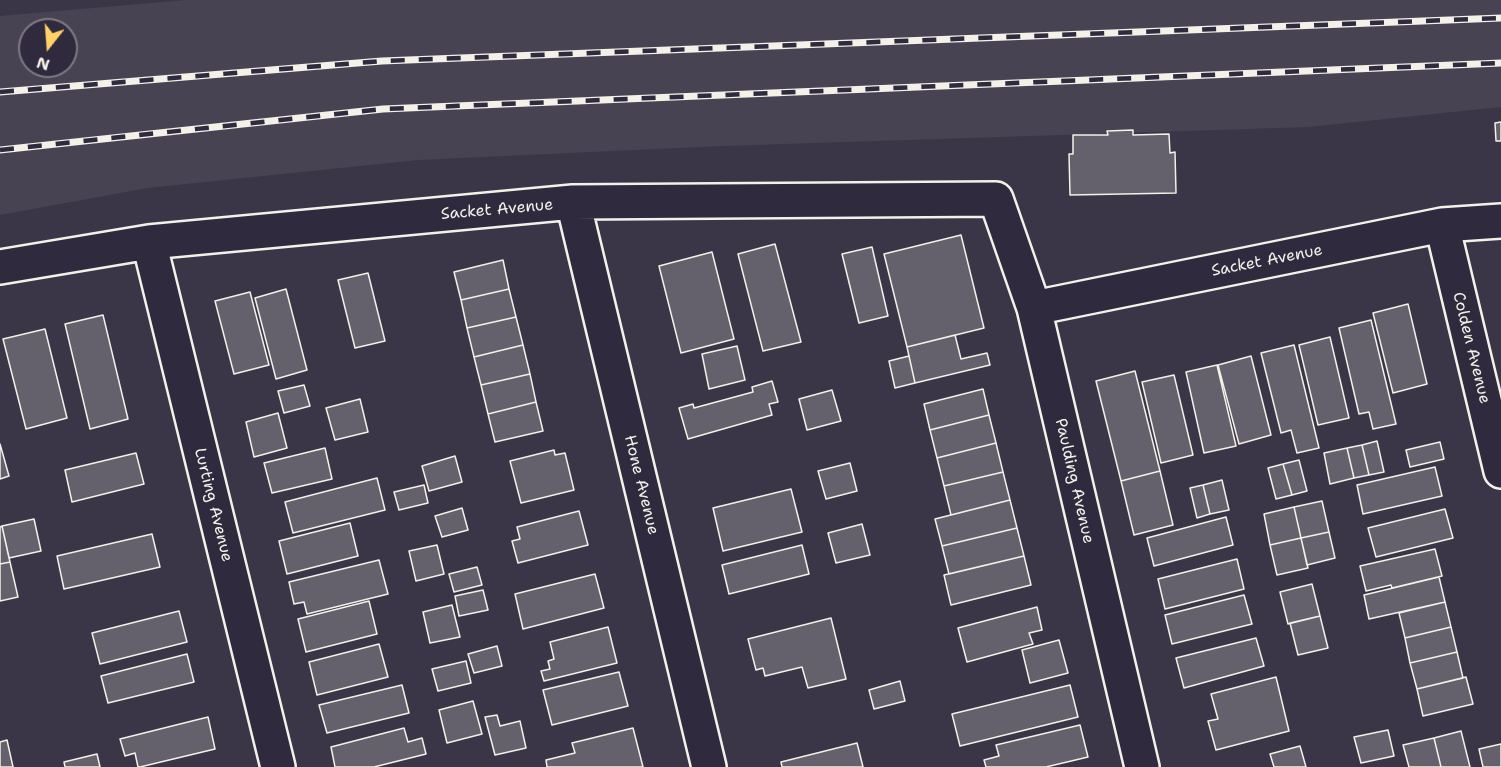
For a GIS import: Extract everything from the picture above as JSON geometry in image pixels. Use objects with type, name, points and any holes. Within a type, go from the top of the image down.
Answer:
[{"type":"street","name":"Sacket Avenue","points":[[0,267],[149,242],[573,202],[996,199]]},
{"type":"street","name":"Paulding Avenue","points":[[996,199],[1034,308],[1142,767]]},
{"type":"street","name":"Hone Avenue","points":[[573,202],[709,767]]},
{"type":"street","name":"Sacket Avenue","points":[[1034,308],[1442,225],[1501,221]]},
{"type":"street","name":"Colden Avenue","points":[[1442,225],[1501,471]]},
{"type":"street","name":"Lurting Avenue","points":[[149,242],[278,767]]},
{"type":"shaded area","points":[[186,0],[1501,0],[1501,107],[1308,127],[722,146],[418,160],[147,188],[0,215],[0,16]]},
{"type":"building","points":[[1501,122],[1501,141],[1496,141],[1495,123]]},
{"type":"building","points":[[1133,130],[1133,135],[1169,134],[1170,153],[1175,152],[1176,193],[1070,195],[1069,154],[1073,154],[1073,135],[1108,135],[1107,131]]},
{"type":"building","points":[[961,235],[984,328],[907,347],[884,254]]},
{"type":"building","points":[[775,244],[801,342],[763,351],[738,254]]},
{"type":"building","points":[[872,247],[888,316],[859,323],[842,254]]},
{"type":"building","points":[[712,252],[734,339],[681,353],[659,266]]},
{"type":"building","points":[[503,260],[509,289],[461,300],[454,272]]},
{"type":"building","points":[[368,273],[385,341],[355,348],[338,280]]},
{"type":"building","points":[[286,289],[307,370],[276,379],[255,298]]},
{"type":"building","points":[[509,289],[516,317],[467,328],[461,300]]},
{"type":"building","points":[[250,292],[269,365],[234,374],[215,301]]},
{"type":"building","points":[[1408,304],[1427,384],[1393,393],[1373,313]]},
{"type":"building","points":[[103,315],[128,419],[90,429],[65,324]]},
{"type":"building","points":[[516,317],[523,345],[474,357],[467,328]]},
{"type":"building","points":[[1371,320],[1396,424],[1373,429],[1369,412],[1359,414],[1339,328]]},
{"type":"building","points":[[45,329],[67,418],[26,429],[3,339]]},
{"type":"building","points":[[955,335],[961,359],[987,353],[990,365],[915,383],[907,347]]},
{"type":"building","points":[[1330,337],[1349,418],[1318,425],[1299,345]]},
{"type":"building","points":[[523,345],[530,374],[481,385],[474,357]]},
{"type":"building","points":[[1294,345],[1319,448],[1297,453],[1291,430],[1281,433],[1261,353]]},
{"type":"building","points":[[737,346],[745,380],[709,389],[702,354]]},
{"type":"building","points":[[909,356],[915,383],[895,388],[889,361]]},
{"type":"building","points":[[1251,356],[1271,435],[1239,444],[1218,365]]},
{"type":"building","points":[[1217,365],[1236,446],[1204,453],[1186,372]]},
{"type":"building","points":[[1135,371],[1160,471],[1121,481],[1096,381]]},
{"type":"building","points":[[530,374],[536,402],[488,414],[481,385]]},
{"type":"building","points":[[1174,375],[1193,455],[1161,463],[1142,382]]},
{"type":"building","points":[[772,381],[778,402],[769,404],[772,415],[688,439],[679,408],[693,404],[694,408],[753,392],[752,387]]},
{"type":"building","points":[[304,385],[310,406],[284,413],[278,391]]},
{"type":"building","points":[[983,389],[989,415],[930,430],[924,404]]},
{"type":"building","points":[[832,390],[841,421],[807,430],[799,399]]},
{"type":"building","points":[[360,399],[368,432],[335,440],[326,408]]},
{"type":"building","points":[[536,402],[543,431],[495,442],[488,414]]},
{"type":"building","points":[[278,413],[287,448],[254,457],[246,422]]},
{"type":"building","points":[[989,415],[996,443],[937,458],[930,430]]},
{"type":"building","points":[[1377,441],[1384,472],[1369,475],[1362,445]]},
{"type":"building","points":[[1440,442],[1444,459],[1410,467],[1406,450]]},
{"type":"building","points":[[996,443],[1003,472],[944,486],[937,458]]},
{"type":"building","points":[[0,444],[9,476],[0,479]]},
{"type":"building","points":[[1362,445],[1369,475],[1354,478],[1347,448]]},
{"type":"building","points":[[325,448],[332,479],[272,493],[264,463]]},
{"type":"building","points":[[1347,448],[1354,478],[1330,484],[1324,453]]},
{"type":"building","points":[[554,450],[555,455],[565,453],[574,490],[521,503],[510,461]]},
{"type":"building","points":[[136,453],[144,484],[72,502],[65,470]]},
{"type":"building","points":[[455,456],[462,482],[429,491],[422,466]]},
{"type":"building","points":[[1299,460],[1307,491],[1292,495],[1283,464]]},
{"type":"building","points":[[850,463],[857,491],[826,499],[818,471]]},
{"type":"building","points":[[1283,464],[1292,495],[1276,499],[1268,468]]},
{"type":"building","points":[[1435,467],[1442,496],[1363,514],[1357,485]]},
{"type":"building","points":[[1160,471],[1173,525],[1134,535],[1121,481]]},
{"type":"building","points":[[1003,472],[1010,500],[951,515],[944,486]]},
{"type":"building","points":[[377,478],[385,510],[293,533],[285,502]]},
{"type":"building","points":[[1222,480],[1229,510],[1210,514],[1203,485]]},
{"type":"building","points":[[424,485],[428,503],[399,510],[394,492]]},
{"type":"building","points":[[1203,485],[1210,514],[1197,518],[1190,488]]},
{"type":"building","points":[[791,489],[802,532],[723,551],[713,508]]},
{"type":"building","points":[[1010,500],[1017,528],[942,546],[935,519]]},
{"type":"building","points":[[1322,501],[1329,532],[1301,538],[1294,507]]},
{"type":"building","points":[[1294,507],[1301,538],[1270,545],[1264,514]]},
{"type":"building","points":[[462,508],[468,530],[442,537],[435,516]]},
{"type":"building","points":[[1445,509],[1453,538],[1376,557],[1368,528]]},
{"type":"building","points":[[579,511],[588,545],[518,563],[512,541],[520,539],[517,527]]},
{"type":"building","points":[[1226,517],[1233,545],[1154,566],[1147,538]]},
{"type":"building","points":[[34,519],[41,551],[9,558],[2,526]]},
{"type":"building","points":[[350,523],[358,556],[287,574],[279,541]]},
{"type":"building","points":[[862,524],[870,555],[836,563],[828,533]]},
{"type":"building","points":[[2,526],[10,562],[0,564],[0,527]]},
{"type":"building","points":[[1017,528],[1024,556],[949,574],[942,546]]},
{"type":"building","points":[[1329,532],[1335,558],[1307,565],[1301,538]]},
{"type":"building","points":[[152,534],[160,567],[64,589],[57,556]]},
{"type":"building","points":[[1301,538],[1308,568],[1277,575],[1270,545]]},
{"type":"building","points":[[437,545],[444,574],[416,581],[409,551]]},
{"type":"building","points":[[802,545],[809,574],[729,594],[722,565]]},
{"type":"building","points":[[1435,549],[1442,576],[1392,588],[1391,585],[1366,591],[1360,566]]},
{"type":"building","points":[[1024,556],[1031,585],[951,605],[944,575]]},
{"type":"building","points":[[1237,559],[1244,589],[1165,609],[1158,579]]},
{"type":"building","points":[[379,560],[388,594],[307,614],[304,602],[294,604],[289,582]]},
{"type":"building","points":[[10,562],[18,597],[0,601],[0,564]]},
{"type":"building","points":[[477,567],[482,585],[454,592],[449,574]]},
{"type":"building","points":[[595,574],[604,608],[523,629],[515,594]]},
{"type":"building","points":[[1439,577],[1445,602],[1369,619],[1364,595]]},
{"type":"building","points":[[1312,584],[1320,616],[1288,624],[1280,592]]},
{"type":"building","points":[[483,590],[488,610],[459,616],[455,596]]},
{"type":"building","points":[[1244,595],[1252,624],[1172,644],[1165,615]]},
{"type":"building","points":[[369,601],[377,634],[306,652],[298,619]]},
{"type":"building","points":[[1445,602],[1451,627],[1405,638],[1399,613]]},
{"type":"building","points":[[452,605],[460,637],[430,643],[423,612]]},
{"type":"building","points":[[1037,607],[1042,630],[1029,633],[1033,644],[967,662],[958,628]]},
{"type":"building","points":[[179,611],[187,642],[100,664],[92,633]]},
{"type":"building","points":[[1320,616],[1328,648],[1298,655],[1290,623]]},
{"type":"building","points":[[831,618],[846,679],[808,688],[802,667],[765,676],[763,668],[756,670],[748,639]]},
{"type":"building","points":[[608,627],[617,663],[544,681],[541,671],[550,669],[548,661],[554,659],[550,642]]},
{"type":"building","points":[[1451,627],[1457,652],[1410,663],[1405,638]]},
{"type":"building","points":[[1256,638],[1264,666],[1184,688],[1176,658]]},
{"type":"building","points":[[1059,640],[1068,673],[1030,683],[1022,650]]},
{"type":"building","points":[[379,644],[388,677],[317,695],[309,662]]},
{"type":"building","points":[[497,646],[502,666],[474,673],[468,654]]},
{"type":"building","points":[[1457,652],[1463,678],[1417,689],[1410,663]]},
{"type":"building","points":[[187,654],[194,682],[108,703],[101,676]]},
{"type":"building","points":[[466,661],[471,683],[438,691],[432,669]]},
{"type":"building","points":[[619,672],[628,706],[552,725],[543,690]]},
{"type":"building","points":[[1276,677],[1289,731],[1216,750],[1208,721],[1218,719],[1211,694]]},
{"type":"building","points":[[1466,677],[1473,704],[1423,716],[1417,689]]},
{"type":"building","points":[[900,681],[905,701],[874,709],[869,690]]},
{"type":"building","points":[[402,685],[409,713],[327,733],[319,705]]},
{"type":"building","points":[[1070,685],[1078,717],[960,746],[952,714]]},
{"type":"building","points":[[473,701],[482,734],[447,743],[439,710]]},
{"type":"building","points":[[497,715],[500,726],[520,721],[526,748],[495,755],[485,717]]},
{"type":"building","points":[[208,717],[215,749],[140,767],[138,767],[135,753],[125,756],[120,739]]},
{"type":"building","points":[[1080,725],[1088,757],[1046,767],[986,767],[984,760],[999,756],[996,745]]},
{"type":"building","points":[[404,728],[408,742],[422,738],[426,754],[374,767],[335,767],[331,747]]},
{"type":"building","points":[[633,728],[643,767],[547,767],[546,760],[575,753],[572,743]]},
{"type":"building","points":[[1388,730],[1394,756],[1361,763],[1354,737]]},
{"type":"building","points":[[1461,731],[1470,767],[1441,767],[1434,738]]},
{"type":"building","points":[[1434,738],[1441,767],[1409,767],[1403,745]]},
{"type":"building","points":[[7,740],[13,767],[0,767],[0,742]]},
{"type":"building","points":[[857,743],[863,767],[782,767],[781,762]]},
{"type":"building","points":[[1501,744],[1501,767],[1483,767],[1479,749]]},
{"type":"building","points":[[1300,746],[1306,767],[1274,767],[1270,754]]},
{"type":"building","points":[[97,754],[100,767],[65,767],[64,762]]},
{"type":"railway","points":[[0,92],[382,61],[1501,18]]},
{"type":"railway","points":[[0,150],[383,109],[1501,63]]}]
